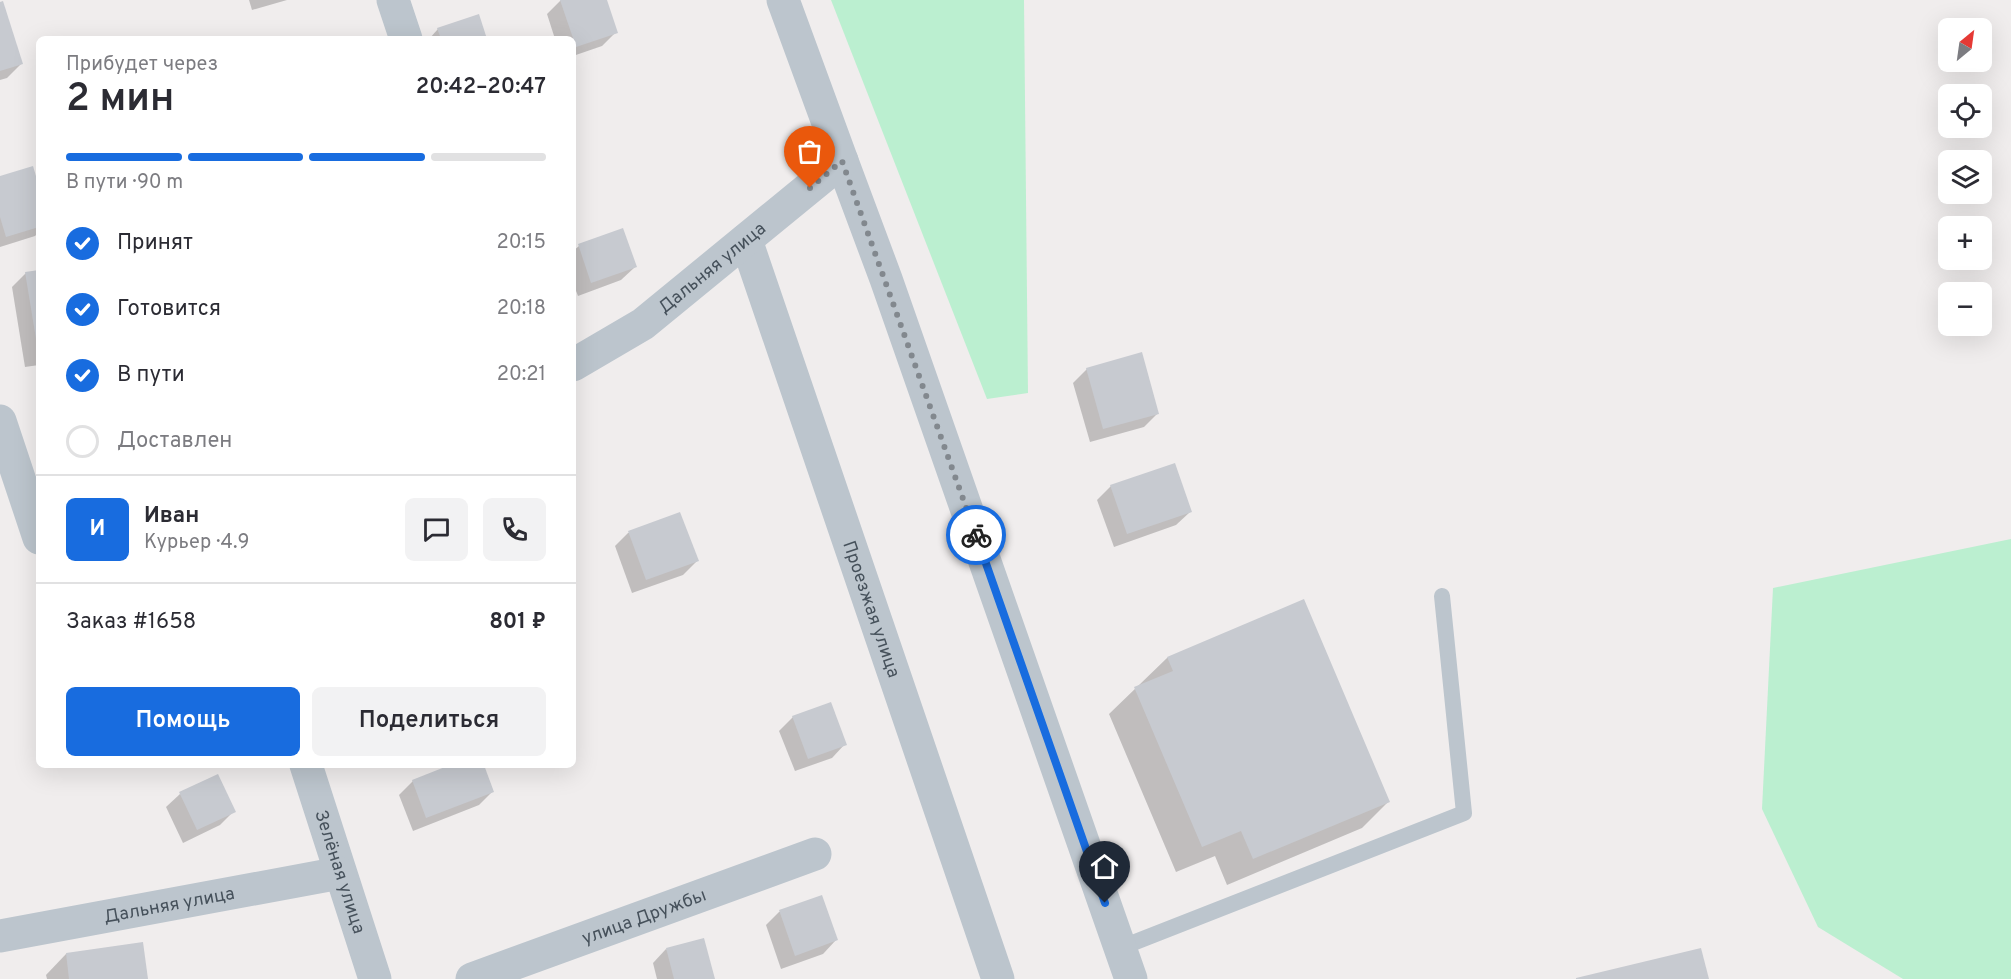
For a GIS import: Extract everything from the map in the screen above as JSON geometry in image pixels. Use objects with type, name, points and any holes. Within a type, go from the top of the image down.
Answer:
[{"type":"street","points":[[393,0],[405,36]]},
{"type":"street","points":[[783,0],[886,279],[1131,979]]},
{"type":"street","name":"Дальняя улица","points":[[576,363],[643,324],[842,161]]},
{"type":"street","name":"Проезжая улица","points":[[746,240],[998,979]]},
{"type":"street","points":[[0,421],[36,529]]},
{"type":"street","name":"Зелёная улица","points":[[307,768],[375,979]]},
{"type":"street","name":"улица Дружбы","points":[[472,979],[815,854]]},
{"type":"street","name":"Дальняя улица","points":[[0,936],[340,873]]},
{"type":"lane","points":[[1120,948],[1464,813],[1442,596]]},
{"type":"green space","points":[[831,0],[1024,0],[1028,393],[987,399]]},
{"type":"green space","points":[[2011,539],[2011,979],[1903,979],[1818,927],[1762,809],[1773,588]]},
{"type":"building","points":[[560,0],[607,0],[618,33],[576,47],[576,36],[572,36]]},
{"type":"building","points":[[3,1],[23,64],[0,71],[0,2]]},
{"type":"building","points":[[479,14],[486,36],[440,36],[437,28]]},
{"type":"building","points":[[33,166],[36,176],[36,228],[6,237],[0,217],[0,176]]},
{"type":"building","points":[[623,228],[637,267],[591,283],[578,244]]},
{"type":"building","points":[[36,270],[36,339],[25,272]]},
{"type":"building","points":[[1142,352],[1159,414],[1103,429],[1086,368]]},
{"type":"building","points":[[1175,463],[1192,512],[1127,534],[1110,485]]},
{"type":"building","points":[[680,512],[699,561],[646,580],[628,531]]},
{"type":"building","points":[[1304,599],[1390,802],[1253,859],[1241,831],[1202,847],[1134,687],[1173,671],[1167,657]]},
{"type":"building","points":[[831,702],[847,745],[808,759],[792,716]]},
{"type":"building","points":[[442,768],[485,768],[494,792],[426,818],[412,780]]},
{"type":"building","points":[[218,774],[236,812],[197,830],[179,792]]},
{"type":"building","points":[[822,895],[838,940],[795,956],[779,910]]},
{"type":"building","points":[[704,938],[715,979],[674,979],[666,948]]},
{"type":"building","points":[[143,942],[148,979],[69,979],[66,953]]},
{"type":"building","points":[[1701,948],[1709,979],[1576,979],[1576,978]]},
{"type":"way so far","points":[[810,188],[842,161],[976,535]]},
{"type":"route","points":[[976,535],[1105,903]]}]
